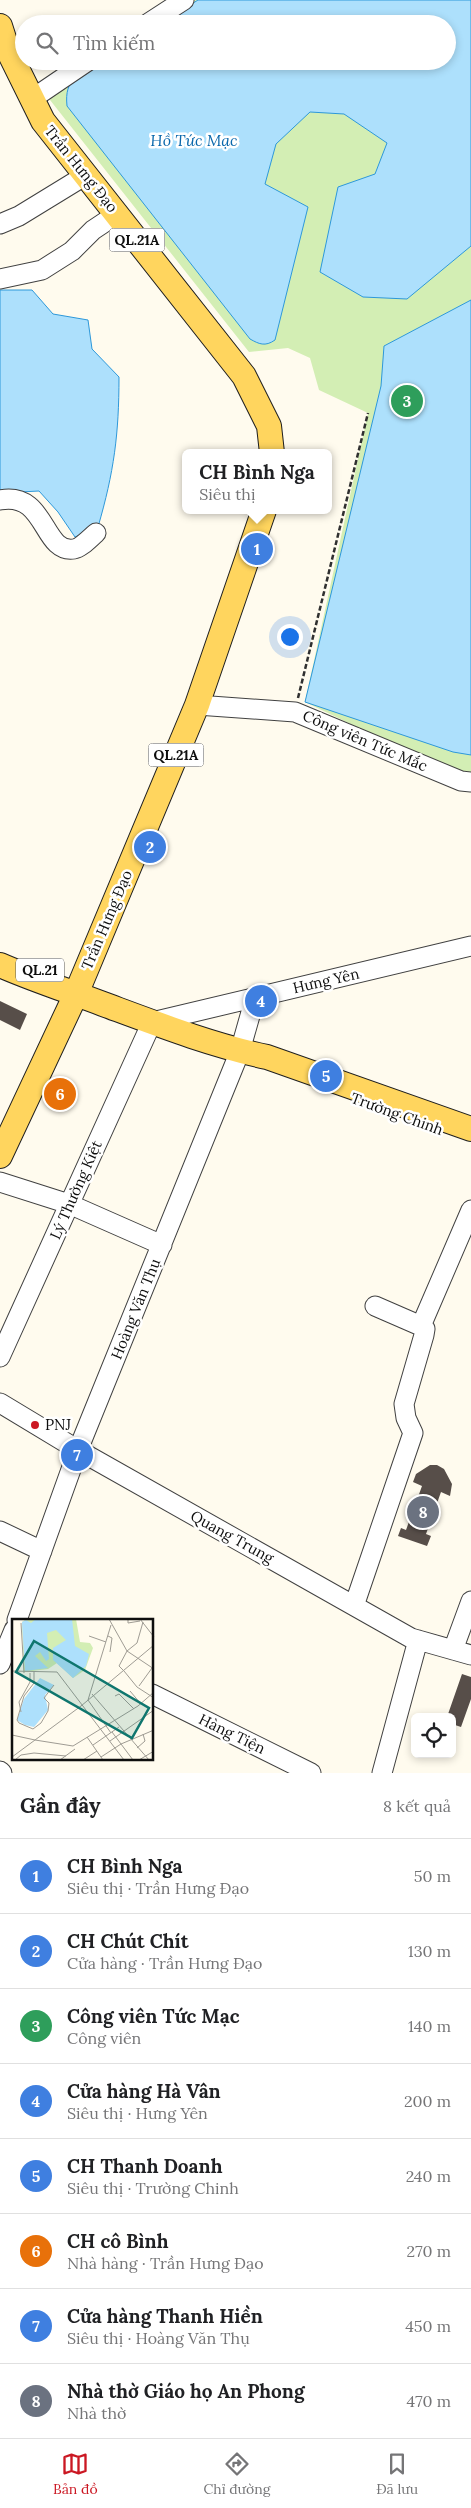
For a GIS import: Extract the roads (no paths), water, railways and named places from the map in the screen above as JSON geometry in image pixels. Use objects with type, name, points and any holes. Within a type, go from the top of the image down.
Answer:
[{"type":"main road","name":"Trần Hưng Đạo","points":[[2,41],[15,67]]},
{"type":"main road","name":"Trần Hưng Đạo","points":[[17,70],[43,121],[244,376],[269,426],[272,449]]},
{"type":"main road","name":"Trần Hưng Đạo","points":[[0,1156],[76,994],[197,705],[263,514]]},
{"type":"main road","name":"Trường Chinh","points":[[0,953],[42,971],[76,994]]},
{"type":"main road","name":"Trường Chinh","points":[[0,965],[34,980],[152,1022],[240,1051],[267,1057],[434,1121],[471,1141]]},
{"type":"main road","name":"Trường Chinh","points":[[434,1121],[471,1129]]},
{"type":"street","points":[[160,15],[184,0]]},
{"type":"street","points":[[32,100],[75,70]]},
{"type":"street","points":[[0,224],[19,216],[86,175]]},
{"type":"street","points":[[0,279],[42,270],[72,252],[92,230],[117,214]]},
{"type":"street","points":[[0,500],[19,500],[33,508],[55,543],[65,549],[76,549],[96,533]]},
{"type":"street","name":"Công viên Tức Mắc","points":[[197,705],[295,712],[461,781],[471,782]]},
{"type":"street","name":"Hưng Yên","points":[[152,1022],[471,946]]},
{"type":"street","name":"Hoàng Văn Thụ","points":[[17,1619],[78,1450],[240,1051],[255,998]]},
{"type":"street","name":"Lý Thường Kiệt","points":[[0,1357],[152,1022]]},
{"type":"street","points":[[0,1182],[69,1204],[162,1245]]},
{"type":"street","points":[[422,1326],[471,1210]]},
{"type":"street","points":[[354,1606],[413,1433],[406,1418],[404,1404],[425,1329],[375,1306]]},
{"type":"street","name":"Quang Trung","points":[[0,1403],[78,1450],[354,1606],[418,1640],[462,1653]]},
{"type":"street","points":[[0,1531],[42,1552]]},
{"type":"street","points":[[462,1653],[471,1601]]},
{"type":"street","points":[[0,1620],[12,1625]]},
{"type":"street","points":[[0,1664],[12,1635]]},
{"type":"street","points":[[382,1773],[418,1640]]},
{"type":"street","name":"Hàng Tiện","points":[[154,1695],[311,1773]]},
{"type":"water","name":"Hồ Tức Mạc","points":[[198,0],[471,0],[471,246],[407,299],[363,297],[320,272],[338,187],[375,174],[387,143],[344,114],[310,112],[276,144],[265,184],[308,207],[275,340],[268,344],[262,344],[250,339],[67,106],[68,89],[71,83],[86,70],[456,70],[456,15],[174,15]]},
{"type":"water","points":[[0,290],[32,290],[53,314],[88,320],[92,349],[119,377],[115,453],[98,527],[75,537],[58,512],[39,491],[0,493]]},
{"type":"water","points":[[471,300],[471,755],[453,752],[305,702],[381,386],[384,346]]},
{"type":"place","name":"Công viên Tức Mạc","points":[[407,401]]},
{"type":"place","name":"CH Bình Nga","points":[[257,549]]},
{"type":"place","name":"CH Chút Chít","points":[[150,847]]},
{"type":"place","name":"Cửa hàng Hà Vân","points":[[261,1001]]},
{"type":"place","name":"CH Thanh Doanh","points":[[326,1076]]},
{"type":"place","name":"CH cô Bình","points":[[60,1094]]},
{"type":"place","name":"PNJ","points":[[35,1425]]},
{"type":"place","name":"Cửa hàng Thanh Hiền","points":[[77,1455]]},
{"type":"place","name":"Nhà thờ Giáo họ An Phong","points":[[423,1512]]}]
